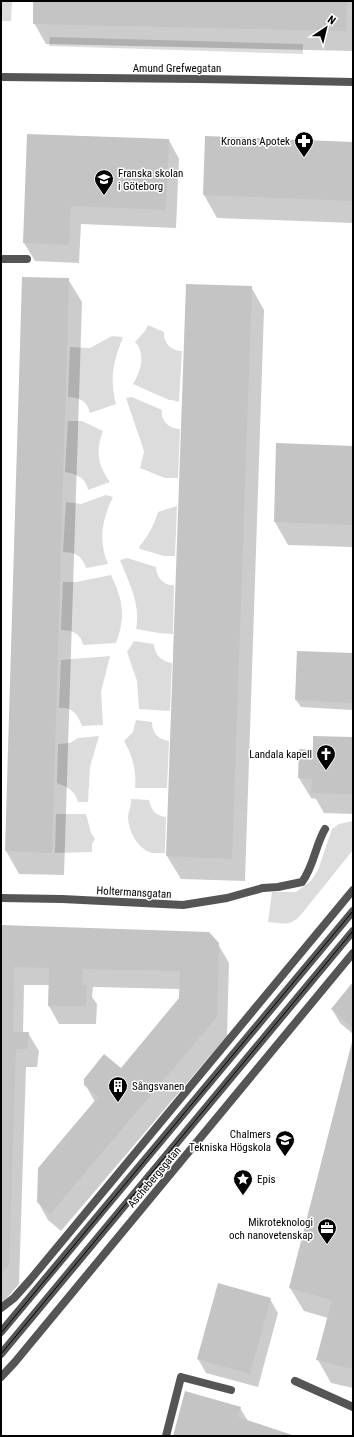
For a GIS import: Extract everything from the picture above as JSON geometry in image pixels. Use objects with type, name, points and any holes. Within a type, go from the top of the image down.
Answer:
[{"type":"street","name":"Amund Grefwegatan","points":[[1,77],[353,82]]},
{"type":"street","points":[[1,258],[27,259]]},
{"type":"street","name":"Holtermansgatan","points":[[1,898],[62,899],[183,905],[227,898],[263,888],[284,886],[302,882],[309,873],[325,829]]},
{"type":"street","points":[[1,1308],[14,1298],[30,1280],[353,890]]},
{"type":"street","points":[[1,1332],[353,910]]},
{"type":"street","points":[[1,1354],[353,931]]},
{"type":"street","name":"Aschebergsgatan","points":[[1,1377],[353,954]]},
{"type":"street","points":[[166,1436],[181,1377],[231,1390]]},
{"type":"street","points":[[295,1381],[353,1407]]},
{"type":"shaded area","points":[[1,1],[12,1],[11,21],[1,21]]},
{"type":"shaded area","points":[[50,37],[303,44],[303,54],[49,46]]},
{"type":"shaded area","points":[[148,325],[164,332],[166,342],[171,348],[182,351],[179,402],[169,400],[133,384],[141,363],[140,352],[135,342],[145,331]]},
{"type":"shaded area","points":[[112,336],[123,337],[115,361],[113,377],[116,404],[90,413],[83,401],[68,397],[70,347],[90,348]]},
{"type":"shaded area","points":[[132,397],[162,410],[162,417],[166,423],[176,429],[180,429],[178,478],[165,478],[140,468],[144,452],[126,398]]},
{"type":"shaded area","points":[[68,421],[82,421],[103,431],[99,445],[99,458],[100,464],[110,482],[88,490],[85,482],[80,477],[65,472]]},
{"type":"shaded area","points":[[106,495],[113,497],[106,514],[102,538],[108,564],[86,568],[83,560],[78,556],[72,553],[63,552],[66,502],[81,504]]},
{"type":"shaded area","points":[[177,506],[175,556],[164,556],[140,549],[139,547],[155,522],[158,512]]},
{"type":"shaded area","points":[[127,558],[156,567],[157,574],[163,582],[174,585],[173,634],[136,629],[136,602],[120,560]]},
{"type":"shaded area","points":[[111,575],[118,592],[122,608],[121,624],[116,643],[83,645],[76,633],[61,630],[63,582],[76,582]]},
{"type":"shaded area","points":[[134,641],[154,644],[155,651],[159,657],[172,663],[170,711],[139,709],[137,681],[127,652]]},
{"type":"shaded area","points":[[110,656],[101,692],[103,725],[82,726],[79,718],[74,712],[68,708],[59,708],[61,660]]},
{"type":"shaded area","points":[[136,720],[152,722],[156,735],[169,741],[167,788],[135,788],[133,764],[124,741],[133,732]]},
{"type":"shaded area","points":[[99,736],[90,767],[88,802],[78,802],[73,792],[57,783],[58,744],[70,743],[78,738]]},
{"type":"shaded area","points":[[131,799],[149,800],[154,812],[166,817],[165,853],[152,853],[147,851],[142,848],[135,839],[130,829],[128,818]]},
{"type":"shaded area","points":[[56,814],[86,814],[91,833],[95,839],[92,844],[92,852],[55,853]]},
{"type":"shaded area","points":[[353,821],[353,850],[300,916],[292,922],[284,924],[268,922],[272,892],[296,892],[311,881],[318,870],[332,829],[339,824]]},
{"type":"building","points":[[33,1],[347,1],[346,31],[33,24]]},
{"type":"building","points":[[27,134],[169,139],[166,210],[71,206],[69,245],[23,243]]},
{"type":"building","points":[[205,136],[353,142],[353,201],[203,195]]},
{"type":"building","points":[[22,277],[69,278],[52,853],[5,851]]},
{"type":"building","points":[[186,284],[252,286],[232,859],[166,856]]},
{"type":"building","points":[[276,443],[353,446],[353,525],[274,522]]},
{"type":"building","points":[[297,651],[353,653],[353,703],[295,700]]},
{"type":"building","name":"Landala kapell","points":[[313,736],[353,737],[353,794],[311,793],[312,779],[298,778],[299,749],[313,750]]},
{"type":"building","name":"Sångsvanen","points":[[1,925],[209,932],[219,943],[217,1017],[50,1214],[37,1202],[38,1168],[98,1097],[84,1085],[84,1079],[104,1054],[121,1068],[179,998],[180,971],[83,969],[82,985],[87,985],[86,1006],[48,1006],[49,968],[14,967],[13,1032],[29,1032],[27,1049],[16,1049],[9,1265],[1,1275]]},
{"type":"building","points":[[353,982],[353,1028],[331,1009]]},
{"type":"building","name":"Mikroteknologi och nanovetenskap","points":[[352,1042],[353,1369],[316,1360],[332,1300],[289,1288]]},
{"type":"building","points":[[218,1283],[271,1298],[250,1374],[197,1359]]},
{"type":"building","points":[[185,1391],[241,1407],[238,1417],[295,1436],[173,1436]]},
{"type":"tram line","points":[[1,1333],[353,911]]},
{"type":"tram line","points":[[1,1354],[353,931]]},
{"type":"place","name":"Kronans Apotek","points":[[304,158]]},
{"type":"place","name":"Franska skolan i Göteborg","points":[[104,196]]},
{"type":"place","name":"Landala kapell","points":[[326,771]]},
{"type":"place","name":"Sångsvanen","points":[[118,1103]]},
{"type":"place","name":"Chalmers Tekniska Högskola","points":[[285,1157]]},
{"type":"place","name":"Epis","points":[[243,1196]]},
{"type":"place","name":"Mikroteknologi och nanovetenskap","points":[[327,1245]]}]
